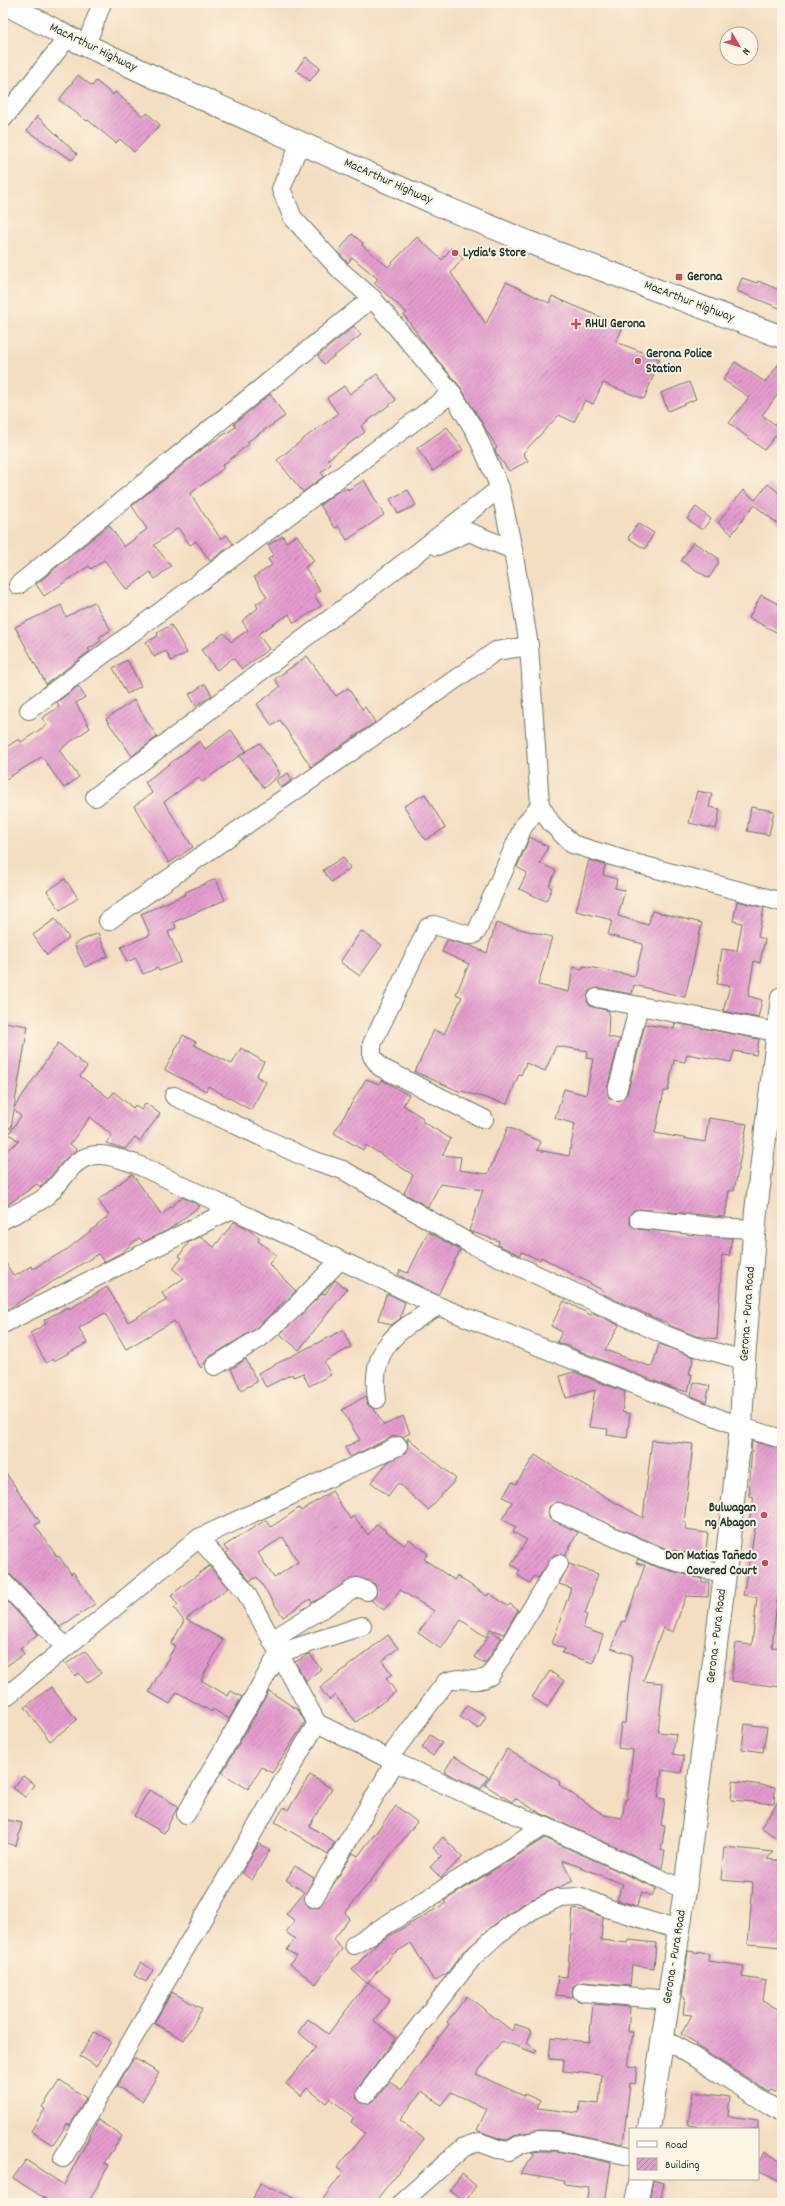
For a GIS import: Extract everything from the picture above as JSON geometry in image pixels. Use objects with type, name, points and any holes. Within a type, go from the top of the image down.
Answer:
[{"type":"main road","name":"MacArthur Highway","points":[[4,3],[77,41],[432,202],[528,242],[782,337]]},
{"type":"main road","name":"Gerona - Pura Road","points":[[649,2128],[662,2037],[686,1890],[725,1574],[741,1427],[744,1360],[754,1229],[777,1084],[777,1032],[782,998]]},
{"type":"main road","points":[[636,2203],[641,2180]]},
{"type":"street","points":[[3,118],[77,41],[102,3]]},
{"type":"street","points":[[300,143],[282,189],[285,201],[298,223],[341,271],[372,298],[452,393],[475,431],[500,488],[513,550],[529,646],[540,805],[551,823],[572,844],[638,864],[782,902]]},
{"type":"street","points":[[18,585],[372,298]]},
{"type":"street","points":[[29,710],[452,393]]},
{"type":"street","points":[[94,797],[417,554],[500,488]]},
{"type":"street","points":[[417,554],[469,532],[513,550]]},
{"type":"street","points":[[108,921],[496,651],[529,646]]},
{"type":"street","points":[[484,1119],[380,1068],[372,1056],[372,1044],[428,927],[434,925],[468,935],[473,935],[477,930],[523,827],[540,805]]},
{"type":"street","points":[[597,998],[777,1032]]},
{"type":"street","points":[[617,1091],[639,1006]]},
{"type":"street","points":[[174,1096],[310,1159],[343,1170],[469,1243],[665,1335],[744,1360]]},
{"type":"street","points":[[3,1220],[43,1198],[59,1184],[71,1168],[83,1158],[96,1154],[107,1154],[136,1164],[438,1306],[741,1427],[782,1439]]},
{"type":"street","points":[[3,1324],[232,1209]]},
{"type":"street","points":[[639,1219],[712,1227],[754,1229]]},
{"type":"street","points":[[214,1366],[260,1338],[289,1313],[340,1260]]},
{"type":"street","points":[[377,1400],[374,1379],[379,1360],[391,1340],[405,1326],[438,1306]]},
{"type":"street","points":[[3,1699],[199,1538],[398,1446]]},
{"type":"street","points":[[558,1512],[659,1557],[725,1574]]},
{"type":"street","points":[[199,1538],[245,1591],[317,1723],[392,1761],[477,1799],[544,1826],[686,1890]]},
{"type":"street","points":[[314,1898],[392,1761],[446,1682],[455,1678],[480,1682],[490,1676],[559,1564]]},
{"type":"street","points":[[3,1582],[65,1647]]},
{"type":"street","points":[[186,1814],[275,1647],[357,1587],[367,1591]]},
{"type":"street","points":[[275,1647],[362,1626]]},
{"type":"street","points":[[63,2158],[317,1723]]},
{"type":"street","points":[[354,1945],[544,1826]]},
{"type":"street","points":[[366,2094],[473,1957],[497,1935],[531,1911],[558,1898],[581,1898],[610,1909],[679,1930]]},
{"type":"street","points":[[582,1992],[668,2000]]},
{"type":"street","points":[[662,2037],[782,2113]]},
{"type":"street","points":[[401,2203],[464,2146],[479,2142],[498,2149],[509,2150],[522,2144],[539,2140],[558,2141],[629,2156]]},
{"type":"building","points":[[306,57],[320,68],[310,81],[296,70]]},
{"type":"building","points":[[78,75],[92,86],[96,81],[113,95],[115,92],[144,117],[147,113],[160,125],[134,152],[120,139],[116,143],[88,120],[87,121],[59,100]]},
{"type":"building","points":[[37,116],[77,154],[72,160],[27,131]]},
{"type":"building","points":[[352,234],[363,243],[362,245],[388,267],[417,237],[442,260],[451,248],[463,258],[451,273],[486,324],[506,282],[549,303],[552,296],[623,327],[616,342],[660,359],[644,399],[603,383],[593,404],[585,400],[574,422],[559,415],[523,453],[528,461],[509,471],[496,453],[495,449],[497,448],[461,388],[426,346],[404,315],[407,313],[374,283],[378,279],[352,257],[348,263],[338,252]]},
{"type":"building","points":[[742,278],[757,283],[758,281],[782,291],[782,309],[737,291]]},
{"type":"building","points":[[354,326],[361,335],[324,364],[318,356]]},
{"type":"building","points":[[782,360],[782,389],[762,415],[781,429],[764,450],[729,423],[749,397],[723,380],[735,362],[765,382]]},
{"type":"building","points":[[377,374],[396,400],[361,426],[365,432],[327,460],[331,464],[321,473],[324,476],[303,492],[277,460],[338,414],[327,398],[344,386],[350,394]]},
{"type":"building","points":[[689,382],[696,399],[668,411],[661,393]]},
{"type":"building","points":[[270,394],[285,416],[247,442],[249,444],[222,466],[224,468],[190,494],[221,539],[227,535],[233,544],[210,561],[196,541],[190,545],[178,528],[154,545],[171,566],[155,579],[150,572],[127,590],[104,560],[91,569],[89,566],[44,596],[36,584],[109,525],[124,547],[147,529],[132,506],[206,446],[236,427],[234,424]]},
{"type":"building","points":[[447,427],[463,450],[433,471],[417,448]]},
{"type":"building","points":[[364,480],[384,515],[347,540],[338,526],[335,528],[320,505],[337,492],[348,488],[348,490]]},
{"type":"building","points":[[768,484],[782,495],[782,527],[754,505],[732,534],[718,523],[743,490],[755,500]]},
{"type":"building","points":[[408,490],[416,505],[398,514],[390,499]]},
{"type":"building","points":[[696,507],[711,519],[702,530],[687,519]]},
{"type":"building","points":[[638,523],[654,533],[645,549],[628,538]]},
{"type":"building","points":[[297,535],[314,561],[305,567],[320,591],[314,595],[321,606],[294,623],[289,614],[258,634],[269,649],[242,669],[233,658],[217,670],[201,650],[224,633],[231,642],[248,630],[242,621],[258,608],[256,604],[267,597],[254,577],[272,565],[268,559],[274,555],[268,545],[283,536],[286,542]]},
{"type":"building","points":[[693,542],[718,558],[718,564],[709,578],[681,561]]},
{"type":"building","points":[[761,595],[782,606],[782,635],[749,618]]},
{"type":"building","points":[[94,602],[111,630],[99,637],[101,641],[88,649],[90,651],[46,684],[15,627],[61,605],[66,617]]},
{"type":"building","points":[[171,625],[187,653],[171,661],[166,651],[154,657],[146,642],[158,636],[157,633]]},
{"type":"building","points":[[307,656],[336,696],[348,688],[362,709],[365,707],[375,722],[311,767],[280,720],[272,726],[257,704],[280,687],[275,679]]},
{"type":"building","points":[[127,660],[141,686],[127,694],[113,668]]},
{"type":"building","points":[[205,684],[212,695],[196,706],[189,694]]},
{"type":"building","points":[[78,686],[85,697],[76,703],[90,728],[59,750],[79,777],[64,788],[42,757],[3,781],[3,749],[19,739],[21,742],[47,725],[42,718],[59,707],[57,702]]},
{"type":"building","points":[[134,700],[157,737],[132,756],[106,719]]},
{"type":"building","points":[[231,730],[246,751],[202,782],[198,777],[164,802],[193,847],[169,863],[134,806],[152,793],[145,782],[200,741],[205,749]]},
{"type":"building","points":[[260,743],[280,774],[264,788],[239,756]]},
{"type":"building","points":[[288,773],[292,780],[281,788],[276,780]]},
{"type":"building","points":[[697,791],[712,794],[709,807],[720,809],[716,829],[689,823]]},
{"type":"building","points":[[425,794],[445,828],[425,840],[404,806]]},
{"type":"building","points":[[751,807],[774,811],[769,835],[747,831]]},
{"type":"building","points":[[530,837],[548,847],[540,863],[556,871],[549,886],[552,888],[546,901],[519,889],[527,873],[517,867]]},
{"type":"building","points":[[343,857],[350,868],[331,882],[323,870]]},
{"type":"building","points":[[589,860],[605,865],[603,875],[617,879],[615,888],[625,890],[618,916],[648,925],[652,911],[702,923],[685,997],[634,985],[632,994],[599,988],[589,991],[587,1001],[590,1006],[609,1011],[608,1037],[620,1039],[607,1088],[609,1098],[619,1101],[627,1094],[645,1024],[674,1029],[675,1023],[759,1039],[756,1055],[734,1051],[731,1062],[687,1054],[685,1062],[674,1060],[668,1091],[664,1091],[655,1133],[705,1142],[709,1118],[747,1124],[734,1191],[729,1191],[725,1217],[640,1209],[634,1210],[629,1217],[630,1224],[638,1229],[732,1238],[729,1256],[722,1255],[717,1339],[696,1336],[669,1325],[666,1322],[603,1294],[604,1291],[541,1257],[540,1260],[522,1252],[520,1255],[498,1245],[499,1241],[469,1231],[483,1190],[440,1184],[428,1207],[404,1193],[413,1175],[366,1145],[363,1150],[334,1133],[366,1079],[379,1084],[382,1080],[409,1095],[403,1105],[423,1118],[422,1121],[451,1139],[442,1155],[461,1157],[459,1170],[488,1174],[508,1127],[541,1142],[537,1150],[569,1156],[575,1124],[555,1118],[564,1089],[586,1095],[593,1059],[586,1058],[588,1051],[556,1046],[545,1071],[526,1063],[521,1075],[519,1074],[507,1104],[461,1092],[415,1072],[434,1030],[444,1034],[462,997],[456,994],[469,964],[442,952],[447,940],[471,946],[487,953],[496,923],[552,937],[538,985],[569,992],[573,967],[582,969],[583,966],[635,976],[643,944],[608,935],[612,920],[576,911]]},
{"type":"building","points":[[65,879],[78,898],[60,910],[47,891]]},
{"type":"building","points":[[216,879],[225,900],[174,922],[176,928],[168,932],[181,962],[159,971],[157,968],[143,974],[136,958],[127,962],[121,947],[150,935],[141,914],[186,894],[185,892]]},
{"type":"building","points":[[737,901],[764,908],[758,937],[765,939],[760,963],[754,961],[748,996],[762,1000],[758,1018],[723,1011],[730,986],[717,984],[722,949],[737,951],[742,923],[733,921]]},
{"type":"building","points":[[55,919],[69,938],[47,955],[33,935]]},
{"type":"building","points":[[361,931],[382,945],[360,976],[340,962]]},
{"type":"building","points":[[98,933],[108,956],[85,967],[74,944]]},
{"type":"building","points":[[3,1022],[28,1026],[14,1108],[58,1043],[87,1067],[80,1076],[109,1098],[114,1092],[133,1108],[135,1105],[141,1110],[146,1103],[160,1114],[140,1141],[135,1137],[125,1149],[106,1143],[112,1135],[90,1117],[70,1144],[77,1150],[64,1160],[41,1187],[37,1184],[3,1208],[3,1153],[19,1141],[9,1134],[21,1116],[14,1110],[11,1128],[3,1127]]},
{"type":"building","points":[[183,1035],[196,1042],[194,1045],[232,1064],[241,1048],[264,1062],[256,1076],[266,1082],[251,1110],[208,1086],[206,1091],[165,1070]]},
{"type":"building","points":[[132,1174],[162,1215],[182,1197],[200,1206],[168,1230],[143,1242],[139,1238],[121,1253],[104,1262],[98,1254],[3,1312],[3,1258],[14,1277],[31,1266],[33,1269],[69,1248],[109,1216],[98,1200]]},
{"type":"building","points":[[234,1222],[245,1227],[260,1238],[258,1241],[276,1255],[269,1264],[296,1291],[254,1330],[209,1357],[201,1368],[174,1321],[126,1349],[105,1313],[79,1328],[87,1343],[54,1361],[53,1359],[46,1363],[30,1333],[46,1324],[44,1320],[68,1307],[69,1309],[107,1287],[128,1322],[167,1300],[162,1293],[184,1278],[173,1269],[182,1258],[179,1256],[189,1242],[200,1237],[214,1247]]},
{"type":"building","points":[[428,1232],[460,1250],[438,1295],[398,1275],[400,1270],[408,1273]]},
{"type":"building","points":[[335,1280],[347,1289],[299,1350],[280,1334],[323,1293],[325,1294]]},
{"type":"building","points":[[389,1294],[405,1302],[400,1319],[391,1325],[378,1320],[386,1295]]},
{"type":"building","points":[[564,1301],[591,1315],[593,1313],[619,1325],[605,1350],[652,1367],[659,1344],[694,1357],[689,1374],[692,1374],[688,1392],[672,1388],[557,1342],[562,1332],[551,1326]]},
{"type":"building","points":[[343,1330],[351,1347],[324,1362],[331,1375],[309,1386],[303,1373],[293,1377],[292,1374],[266,1387],[258,1373]]},
{"type":"building","points":[[246,1359],[257,1382],[241,1390],[231,1369]]},
{"type":"building","points":[[574,1372],[625,1392],[622,1412],[630,1414],[627,1438],[607,1435],[608,1429],[589,1427],[595,1390],[566,1398],[560,1376]]},
{"type":"building","points":[[694,1382],[710,1386],[706,1402],[691,1396]]},
{"type":"building","points":[[366,1396],[368,1405],[374,1409],[384,1425],[403,1416],[410,1433],[402,1437],[394,1436],[350,1457],[345,1447],[360,1440],[342,1410]]},
{"type":"building","points":[[408,1438],[456,1479],[428,1510],[398,1483],[388,1496],[371,1482],[388,1462],[406,1452]]},
{"type":"building","points":[[652,1440],[693,1444],[684,1523],[686,1523],[685,1530],[708,1533],[705,1558],[662,1547],[557,1502],[549,1507],[549,1518],[578,1532],[565,1556],[560,1554],[554,1555],[538,1578],[534,1576],[530,1583],[517,1575],[520,1570],[511,1565],[527,1540],[513,1532],[516,1527],[502,1519],[512,1502],[503,1497],[512,1482],[516,1484],[535,1455],[563,1473],[643,1518]]},
{"type":"building","points":[[752,1441],[782,1449],[782,1602],[777,1601],[772,1647],[782,1648],[782,1687],[731,1681],[736,1643],[752,1645],[757,1597],[743,1595],[756,1523],[749,1522],[754,1497],[749,1496]]},
{"type":"building","points":[[3,1469],[40,1522],[35,1525],[57,1557],[59,1556],[71,1574],[73,1572],[95,1604],[60,1627],[11,1575],[3,1572]]},
{"type":"building","points":[[332,1491],[350,1519],[354,1516],[368,1535],[377,1524],[404,1545],[409,1539],[428,1554],[424,1559],[454,1580],[457,1576],[487,1596],[489,1593],[508,1606],[510,1604],[518,1610],[504,1634],[490,1629],[486,1637],[461,1620],[441,1649],[418,1633],[434,1611],[400,1590],[384,1610],[371,1600],[377,1595],[375,1584],[356,1577],[312,1603],[310,1599],[283,1617],[257,1577],[250,1581],[226,1553],[228,1552],[224,1546],[266,1520],[271,1527],[299,1508],[301,1511]],"holes":[[[283,1537],[298,1562],[274,1578],[258,1553]]]},
{"type":"building","points":[[638,1559],[656,1567],[702,1579],[702,1582],[709,1582],[708,1597],[686,1596],[673,1632],[663,1628],[643,1681],[663,1683],[658,1732],[676,1734],[673,1754],[684,1756],[681,1773],[662,1770],[658,1798],[665,1799],[661,1825],[665,1826],[661,1851],[665,1851],[662,1868],[540,1813],[515,1798],[512,1802],[485,1785],[507,1749],[560,1782],[559,1785],[604,1815],[622,1818],[625,1800],[627,1800],[633,1750],[618,1748],[621,1723],[625,1723],[632,1655],[611,1648],[622,1621],[625,1622],[645,1565],[636,1563]]},
{"type":"building","points":[[569,1564],[598,1574],[585,1614],[587,1615],[583,1628],[603,1635],[593,1663],[562,1653],[565,1649],[552,1644],[571,1588],[559,1584]]},
{"type":"building","points":[[209,1566],[228,1588],[186,1619],[223,1640],[201,1680],[228,1696],[231,1691],[242,1697],[229,1719],[213,1709],[212,1712],[177,1692],[170,1704],[149,1692],[175,1646],[171,1644],[184,1621],[174,1608],[178,1605],[171,1595]]},
{"type":"building","points":[[3,1597],[38,1634],[20,1648],[24,1654],[3,1668]]},
{"type":"building","points":[[492,1631],[501,1638],[485,1664],[474,1657]]},
{"type":"building","points":[[388,1635],[398,1648],[382,1661],[392,1674],[386,1678],[396,1692],[356,1722],[335,1695],[329,1700],[320,1688]]},
{"type":"building","points":[[85,1651],[101,1673],[87,1683],[79,1673],[75,1676],[66,1664]]},
{"type":"building","points":[[310,1654],[321,1669],[306,1681],[295,1662]]},
{"type":"building","points":[[550,1671],[564,1681],[547,1707],[532,1697]]},
{"type":"building","points":[[51,1687],[77,1720],[50,1741],[25,1707]]},
{"type":"building","points":[[269,1691],[298,1710],[305,1722],[272,1773],[262,1767],[248,1789],[222,1773]]},
{"type":"building","points":[[467,1705],[486,1716],[479,1729],[460,1717]]},
{"type":"building","points":[[745,1724],[767,1727],[763,1752],[742,1749]]},
{"type":"building","points":[[430,1735],[442,1743],[433,1756],[422,1748]]},
{"type":"building","points":[[454,1756],[488,1777],[481,1789],[444,1772]]},
{"type":"building","points":[[310,1775],[332,1789],[309,1826],[335,1842],[328,1854],[275,1822],[284,1807],[288,1810]]},
{"type":"building","points":[[23,1776],[35,1785],[25,1797],[13,1788]]},
{"type":"building","points":[[733,1781],[775,1787],[774,1804],[731,1800]]},
{"type":"building","points":[[149,1790],[178,1806],[164,1833],[134,1816]]},
{"type":"building","points":[[782,1796],[782,1842],[761,1827]]},
{"type":"building","points":[[396,1806],[417,1822],[345,1913],[350,1918],[333,1940],[342,1949],[316,1984],[290,1964],[296,1956],[287,1950],[295,1939],[286,1932],[295,1921],[286,1914],[304,1892],[286,1880],[295,1866],[314,1878],[304,1898],[309,1907],[319,1907],[353,1853],[358,1856]]},
{"type":"building","points":[[3,1819],[22,1823],[16,1846],[3,1842]]},
{"type":"building","points":[[443,1837],[463,1857],[441,1878],[430,1867],[441,1856],[433,1848]]},
{"type":"building","points":[[545,1838],[656,1888],[652,1896],[642,1892],[637,1906],[617,1900],[623,1884],[562,1860],[573,1881],[526,1902],[503,1917],[458,1957],[459,1958],[447,1973],[434,1981],[411,1943],[393,1954],[367,1983],[352,1970],[377,1943],[446,1903],[444,1901]]},
{"type":"building","points":[[259,1843],[270,1850],[252,1880],[242,1873]]},
{"type":"building","points":[[724,1847],[773,1852],[767,1859],[782,1861],[782,1947],[748,1944],[753,1883],[721,1880]]},
{"type":"building","points":[[573,1909],[587,1911],[603,1917],[601,1940],[628,1943],[629,1940],[656,1943],[654,1968],[632,1965],[630,1986],[583,1982],[573,1986],[573,1997],[556,1995],[558,1976],[567,1977]]},
{"type":"building","points":[[688,1951],[709,1954],[708,1961],[744,1966],[742,1977],[766,1981],[763,2000],[782,2012],[782,2096],[771,2090],[769,2092],[695,2045],[696,2043],[681,2034],[692,2015],[683,2014],[685,1997],[682,1997]]},
{"type":"building","points":[[141,1962],[153,1970],[146,1982],[134,1975]]},
{"type":"building","points":[[368,1982],[390,2000],[374,2021],[396,2038],[358,2088],[356,2098],[365,2104],[374,2101],[390,2081],[401,2090],[449,2024],[447,2022],[467,1996],[512,2031],[515,2024],[532,2030],[527,2043],[537,2050],[535,2053],[502,2041],[476,2074],[524,2096],[525,2094],[540,2101],[537,2108],[579,2113],[580,2102],[599,2104],[602,2075],[563,2071],[564,2060],[549,2059],[551,2038],[589,2042],[593,2004],[630,2007],[628,2032],[633,2032],[628,2066],[637,2067],[635,2084],[630,2083],[623,2144],[560,2131],[540,2130],[518,2134],[507,2140],[501,2139],[477,2130],[487,2109],[451,2092],[441,2105],[422,2091],[400,2120],[424,2139],[374,2203],[320,2203],[343,2172],[337,2168],[365,2133],[351,2122],[354,2118],[330,2098],[326,2103],[307,2088],[301,2096],[286,2084],[316,2047],[298,2032],[308,2019],[328,2034]]},
{"type":"building","points":[[172,1992],[202,2009],[184,2040],[154,2023]]},
{"type":"building","points":[[94,2032],[111,2042],[96,2066],[80,2056]]},
{"type":"building","points":[[134,2058],[159,2073],[142,2101],[117,2086]]},
{"type":"building","points":[[60,2080],[86,2098],[70,2126],[67,2124],[53,2145],[31,2131],[45,2109],[42,2107]]},
{"type":"building","points":[[693,2092],[730,2097],[728,2116],[758,2120],[758,2128],[708,2128],[688,2125]]},
{"type":"building","points":[[98,2120],[122,2136],[104,2163],[109,2165],[88,2203],[52,2203],[13,2178],[26,2160],[64,2185]]},
{"type":"building","points":[[557,2151],[611,2163],[605,2203],[586,2203],[589,2187],[564,2184],[565,2181],[520,2174],[535,2154],[531,2152]]},
{"type":"building","points":[[764,2152],[782,2161],[782,2183],[759,2172],[759,2162]]},
{"type":"building","points":[[462,2174],[476,2186],[465,2201],[450,2190]]},
{"type":"building","points":[[653,2180],[664,2183],[660,2203],[649,2203]]},
{"type":"building","points":[[260,2183],[305,2203],[251,2203]]},
{"type":"place","name":"Lydia's Store","points":[[455,253]]},
{"type":"place","name":"Gerona","points":[[679,277]]},
{"type":"place","name":"RHU1 Gerona","points":[[576,324]]},
{"type":"place","name":"Gerona Police Station","points":[[638,361]]},
{"type":"place","name":"Bulwagan ng Abagon","points":[[764,1515]]},
{"type":"place","name":"Don Matias Tañedo Covered Court","points":[[765,1563]]}]
